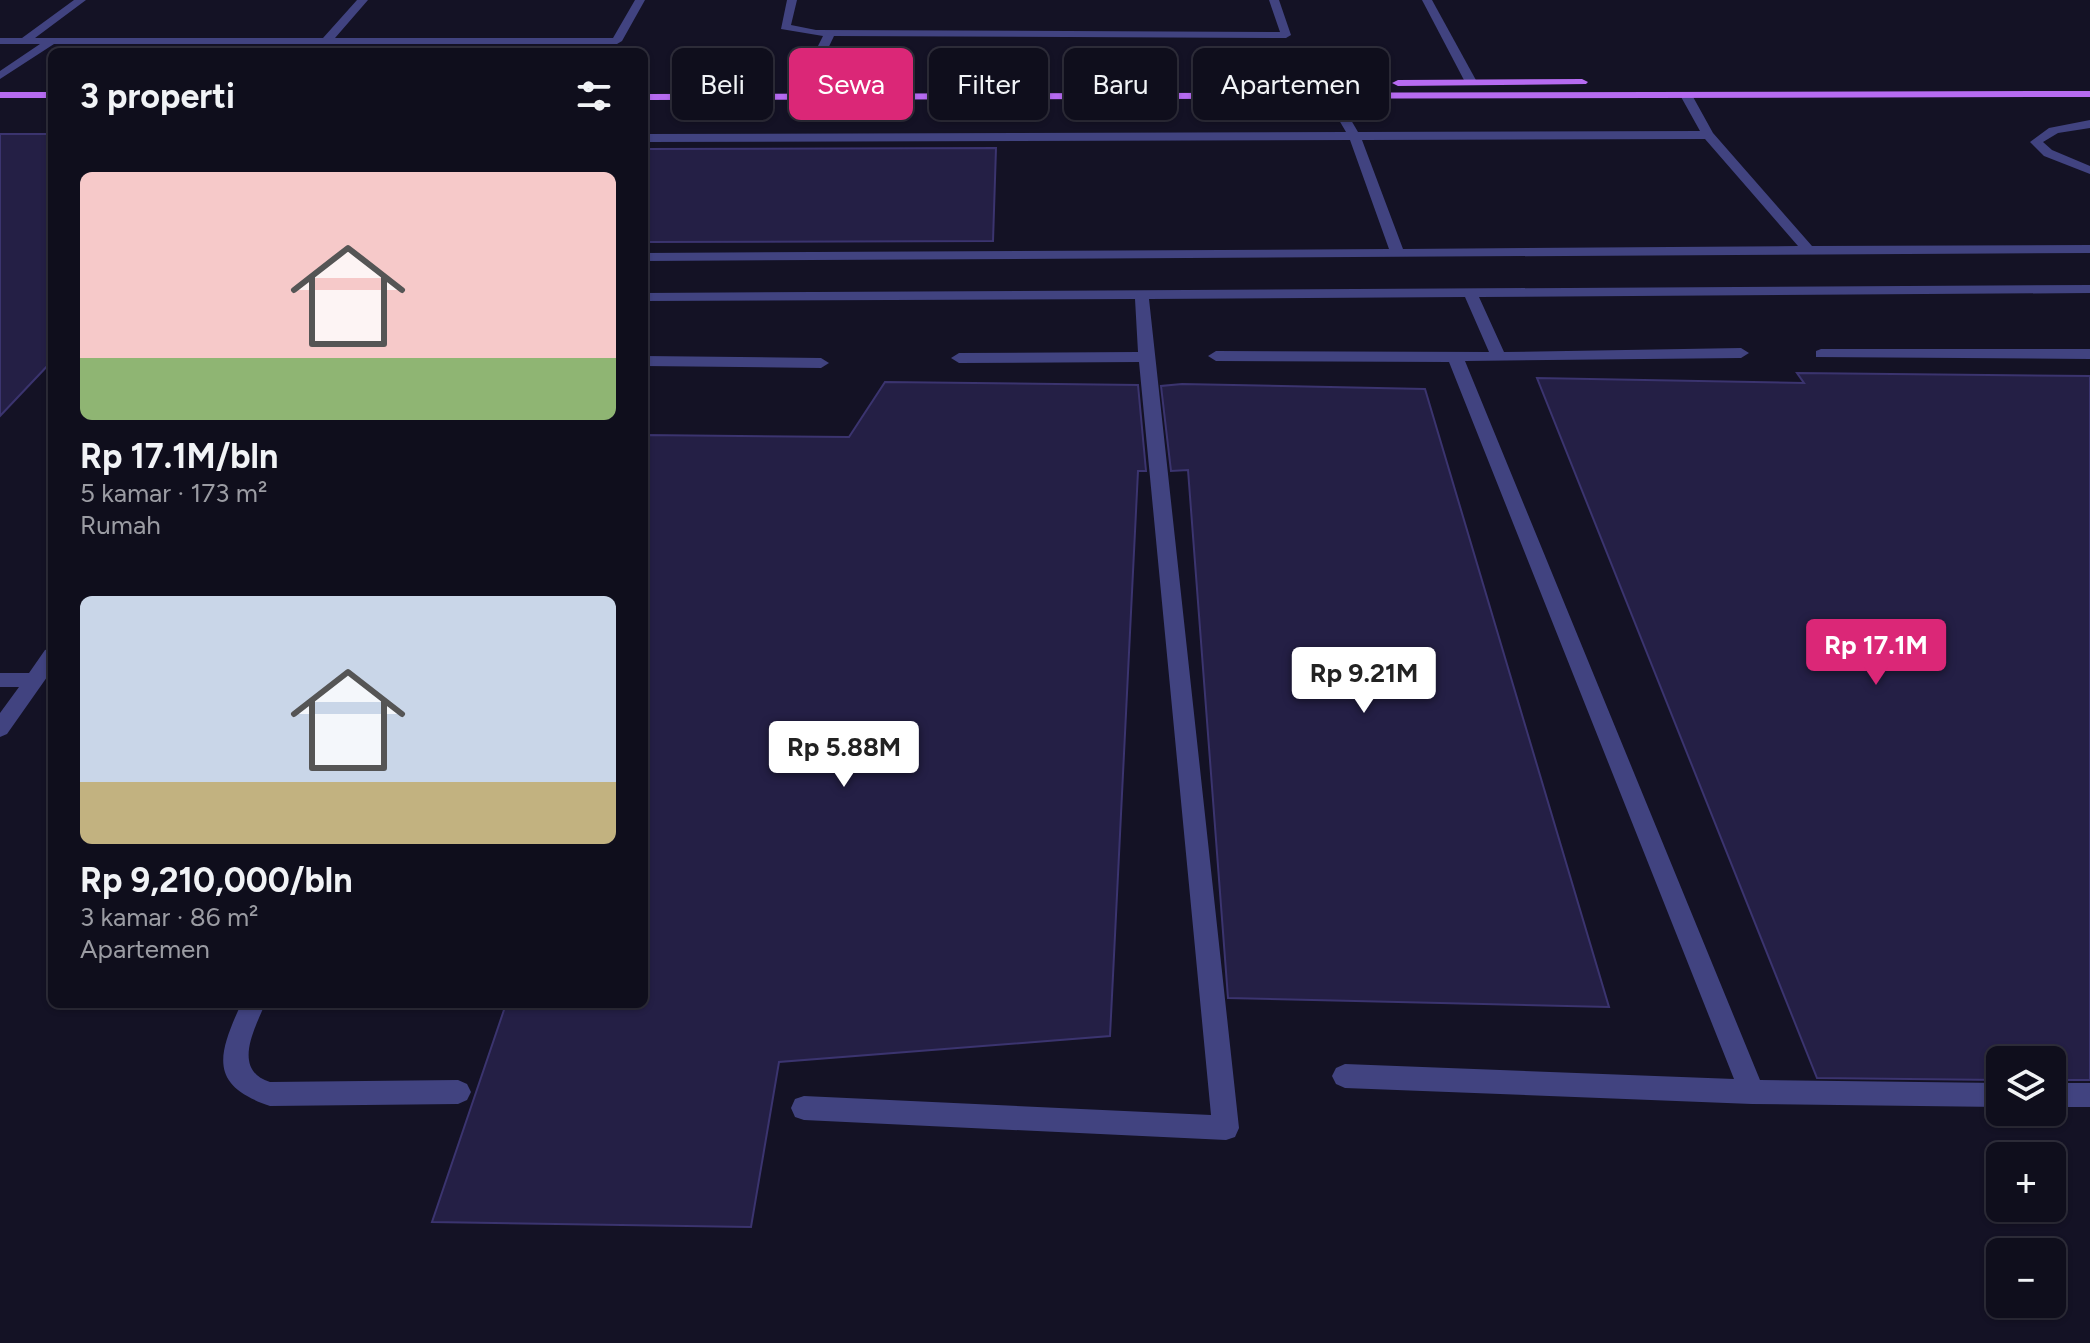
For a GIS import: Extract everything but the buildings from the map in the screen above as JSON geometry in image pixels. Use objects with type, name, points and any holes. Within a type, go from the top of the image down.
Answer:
[{"type":"main road","points":[[913,84],[2090,81]]},
{"type":"main road","points":[[0,84],[48,84]]},
{"type":"main road","points":[[648,84],[789,84]]},
{"type":"main road","points":[[1389,96],[2090,94]]},
{"type":"main road","points":[[0,95],[48,95]]},
{"type":"main road","points":[[648,97],[1193,96]]},
{"type":"street","points":[[24,41],[81,0]]},
{"type":"street","points":[[326,41],[363,0]]},
{"type":"street","points":[[0,41],[617,41],[640,0]]},
{"type":"street","points":[[792,0],[785,27],[806,32],[1286,35],[1274,0]]},
{"type":"street","points":[[1427,0],[1471,82]]},
{"type":"street","points":[[823,48],[830,33]]},
{"type":"street","points":[[0,76],[52,41]]},
{"type":"street","points":[[1686,95],[1708,135],[1808,250]]},
{"type":"street","points":[[1345,120],[1354,135],[1398,254]]},
{"type":"street","points":[[2090,124],[2053,131],[2039,137],[2036,142],[2048,153],[2090,170]]},
{"type":"street","points":[[648,138],[1708,135]]},
{"type":"street","points":[[648,257],[2090,249]]},
{"type":"street","points":[[648,297],[2090,289]]},
{"type":"street","points":[[1471,294],[1498,356]]},
{"type":"street","points":[[804,1108],[1226,1128],[1142,295]]},
{"type":"street","points":[[1216,356],[1741,353]]},
{"type":"street","points":[[1821,354],[2090,354]]},
{"type":"street","points":[[959,358],[1146,357]]},
{"type":"street","points":[[1455,357],[1752,1092]]},
{"type":"street","points":[[648,361],[821,363]]},
{"type":"street","points":[[0,729],[48,661]]},
{"type":"street","points":[[0,680],[36,680]]},
{"type":"street","points":[[251,1008],[235,1050],[236,1068],[243,1084],[254,1091],[270,1094],[458,1092]]},
{"type":"street","points":[[1345,1076],[1752,1092],[1986,1095]]},
{"type":"street","points":[[2066,1095],[2090,1095]]}]
